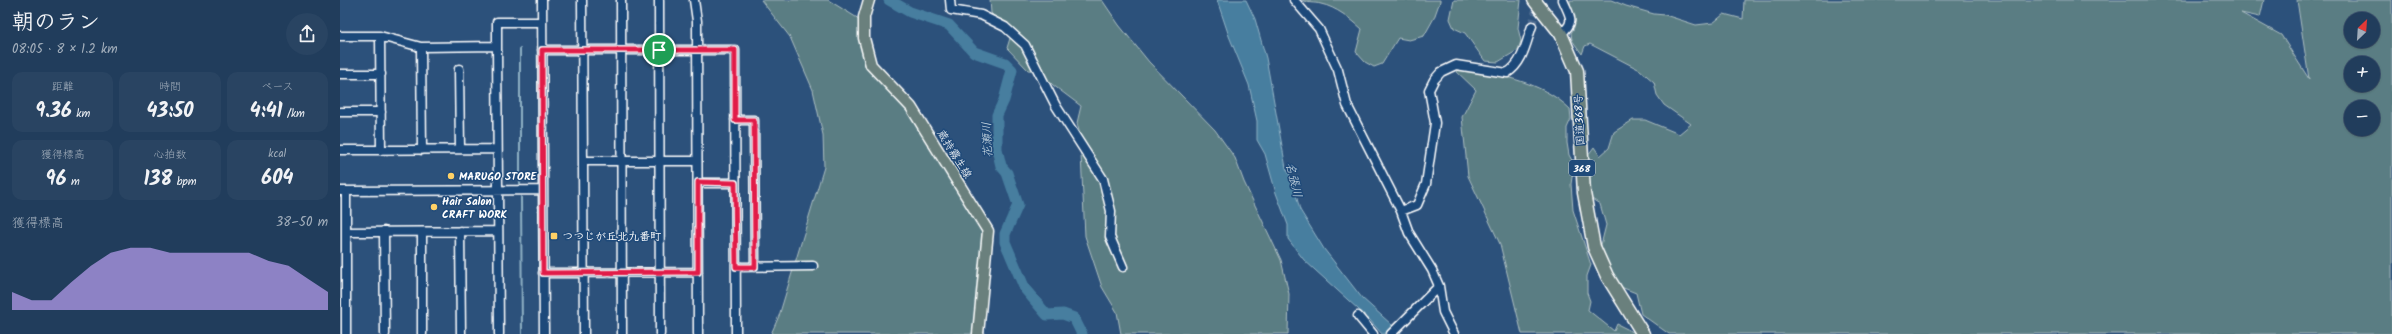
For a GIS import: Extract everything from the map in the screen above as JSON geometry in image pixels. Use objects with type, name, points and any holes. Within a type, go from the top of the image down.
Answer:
[{"type":"highway","name":"国道368号","points":[[1534,0],[1561,34],[1576,71],[1584,193],[1594,247],[1607,276],[1643,334]]},
{"type":"main road","name":"蔵持霧生線","points":[[869,0],[864,17],[864,38],[871,65],[875,72],[911,107],[988,231],[978,334]]},
{"type":"street","points":[[542,0],[544,334]]},
{"type":"street","points":[[582,0],[584,334]]},
{"type":"street","points":[[621,0],[622,334]]},
{"type":"street","points":[[659,0],[660,334]]},
{"type":"street","points":[[694,0],[697,50],[698,334]]},
{"type":"street","points":[[950,0],[951,10],[981,14],[1005,26],[1025,45],[1056,106],[1103,179],[1111,212],[1110,237],[1123,267]]},
{"type":"street","points":[[1294,0],[1319,29],[1338,70],[1346,105],[1401,211],[1409,232],[1432,270],[1439,286],[1443,312],[1454,334]]},
{"type":"street","points":[[1561,34],[1570,26],[1571,20],[1563,0]]},
{"type":"street","points":[[499,334],[497,22],[542,22]]},
{"type":"street","points":[[1401,211],[1417,205],[1426,184],[1435,123],[1429,90],[1434,80],[1441,72],[1456,65],[1493,73],[1507,73],[1515,68],[1520,60],[1532,26]]},
{"type":"street","points":[[340,36],[380,36],[421,47],[497,46]]},
{"type":"street","points":[[380,36],[381,150]]},
{"type":"street","points":[[421,47],[422,150]]},
{"type":"street","points":[[542,50],[735,50],[736,334]]},
{"type":"street","points":[[459,69],[460,149]]},
{"type":"street","points":[[340,74],[381,74]]},
{"type":"street","points":[[340,112],[381,112]]},
{"type":"street","points":[[735,120],[754,120],[755,267]]},
{"type":"street","points":[[340,150],[498,149]]},
{"type":"street","points":[[584,161],[697,161]]},
{"type":"street","points":[[698,182],[735,183]]},
{"type":"street","points":[[346,334],[343,325],[346,232],[343,191],[543,190]]},
{"type":"street","points":[[384,231],[385,334]]},
{"type":"street","points":[[460,231],[461,334]]},
{"type":"street","points":[[346,232],[498,231]]},
{"type":"street","points":[[422,232],[422,334]]},
{"type":"street","points":[[736,267],[813,266]]},
{"type":"street","points":[[543,273],[698,272]]},
{"type":"street","points":[[1390,334],[1439,286]]},
{"type":"street","points":[[1358,316],[1373,334]]},
{"type":"green space","points":[[761,0],[828,0],[859,19],[863,55],[874,74],[909,109],[987,234],[976,334],[771,334],[779,316],[824,167],[823,135],[813,90],[790,37]]},
{"type":"green space","points":[[990,0],[1102,0],[1119,25],[1149,62],[1215,130],[1235,158],[1244,182],[1281,260],[1289,294],[1288,334],[1121,334],[1117,312],[1102,287],[1085,236],[1080,135],[1077,123],[1081,106],[1053,85],[1039,71],[1028,70],[1007,48],[1011,35],[991,13]]},
{"type":"green space","points":[[1302,0],[1440,1],[1434,18],[1424,36],[1409,40],[1398,38],[1382,64],[1374,67],[1365,62],[1356,52],[1362,29],[1348,17],[1332,8]]},
{"type":"green space","points":[[1454,0],[1521,0],[1518,28],[1521,41],[1518,50],[1498,62],[1485,61],[1465,33],[1454,28],[1450,19]]},
{"type":"green space","points":[[1570,0],[1611,0],[1626,6],[1654,14],[1665,15],[1696,25],[1713,23],[1724,14],[1743,19],[1744,0],[2264,0],[2260,17],[2241,13],[2281,35],[2309,79],[2297,0],[2392,0],[2392,334],[1669,334],[1641,314],[1636,293],[1621,287],[1610,275],[1601,245],[1606,225],[1600,204],[1590,198],[1588,155],[1594,147],[1600,156],[1609,148],[1614,132],[1633,120],[1645,120],[1679,134],[1691,124],[1664,105],[1657,95],[1654,82],[1640,70],[1590,44],[1585,46],[1582,54],[1572,40],[1571,33],[1574,29],[1575,21]]},
{"type":"green space","points":[[1454,69],[1469,70],[1500,76],[1531,85],[1559,99],[1570,109],[1571,119],[1567,128],[1567,143],[1569,155],[1574,164],[1571,184],[1573,210],[1591,265],[1587,276],[1587,293],[1590,301],[1588,310],[1614,331],[1617,324],[1637,334],[1522,334],[1500,244],[1468,176],[1462,117],[1476,90]]},
{"type":"water","points":[[1217,0],[1246,0],[1255,19],[1266,58],[1286,168],[1292,179],[1300,210],[1324,249],[1362,298],[1402,334],[1382,334],[1369,319],[1304,260],[1288,239],[1288,225],[1276,193],[1265,154],[1257,140],[1257,121],[1249,85],[1229,36]]},
{"type":"waterway","name":"花瀬川","points":[[889,0],[910,12],[949,25],[974,52],[1005,63],[1012,70],[1004,100],[997,115],[997,149],[1001,166],[1007,173],[1018,205],[1005,234],[1005,242],[1025,289],[1047,315],[1063,314],[1074,318],[1082,334]]},
{"type":"waterway","points":[[520,49],[520,184]]},
{"type":"waterway","points":[[521,197],[522,334]]},
{"type":"tunnel","points":[[1532,26],[1538,1]]},
{"type":"place","name":"MARUGO STORE","points":[[451,176]]},
{"type":"place","name":"Hair Salon CRAFT WORK","points":[[434,207]]},
{"type":"place","name":"つつじが丘北九番町","points":[[554,236]]},
{"type":"route","points":[[542,50],[659,50],[735,50],[735,120],[754,120],[755,267],[736,267],[735,183],[698,182],[698,272],[543,273],[542,50]]},
{"type":"water label","name":"名張川","points":[[1294,180]]}]
